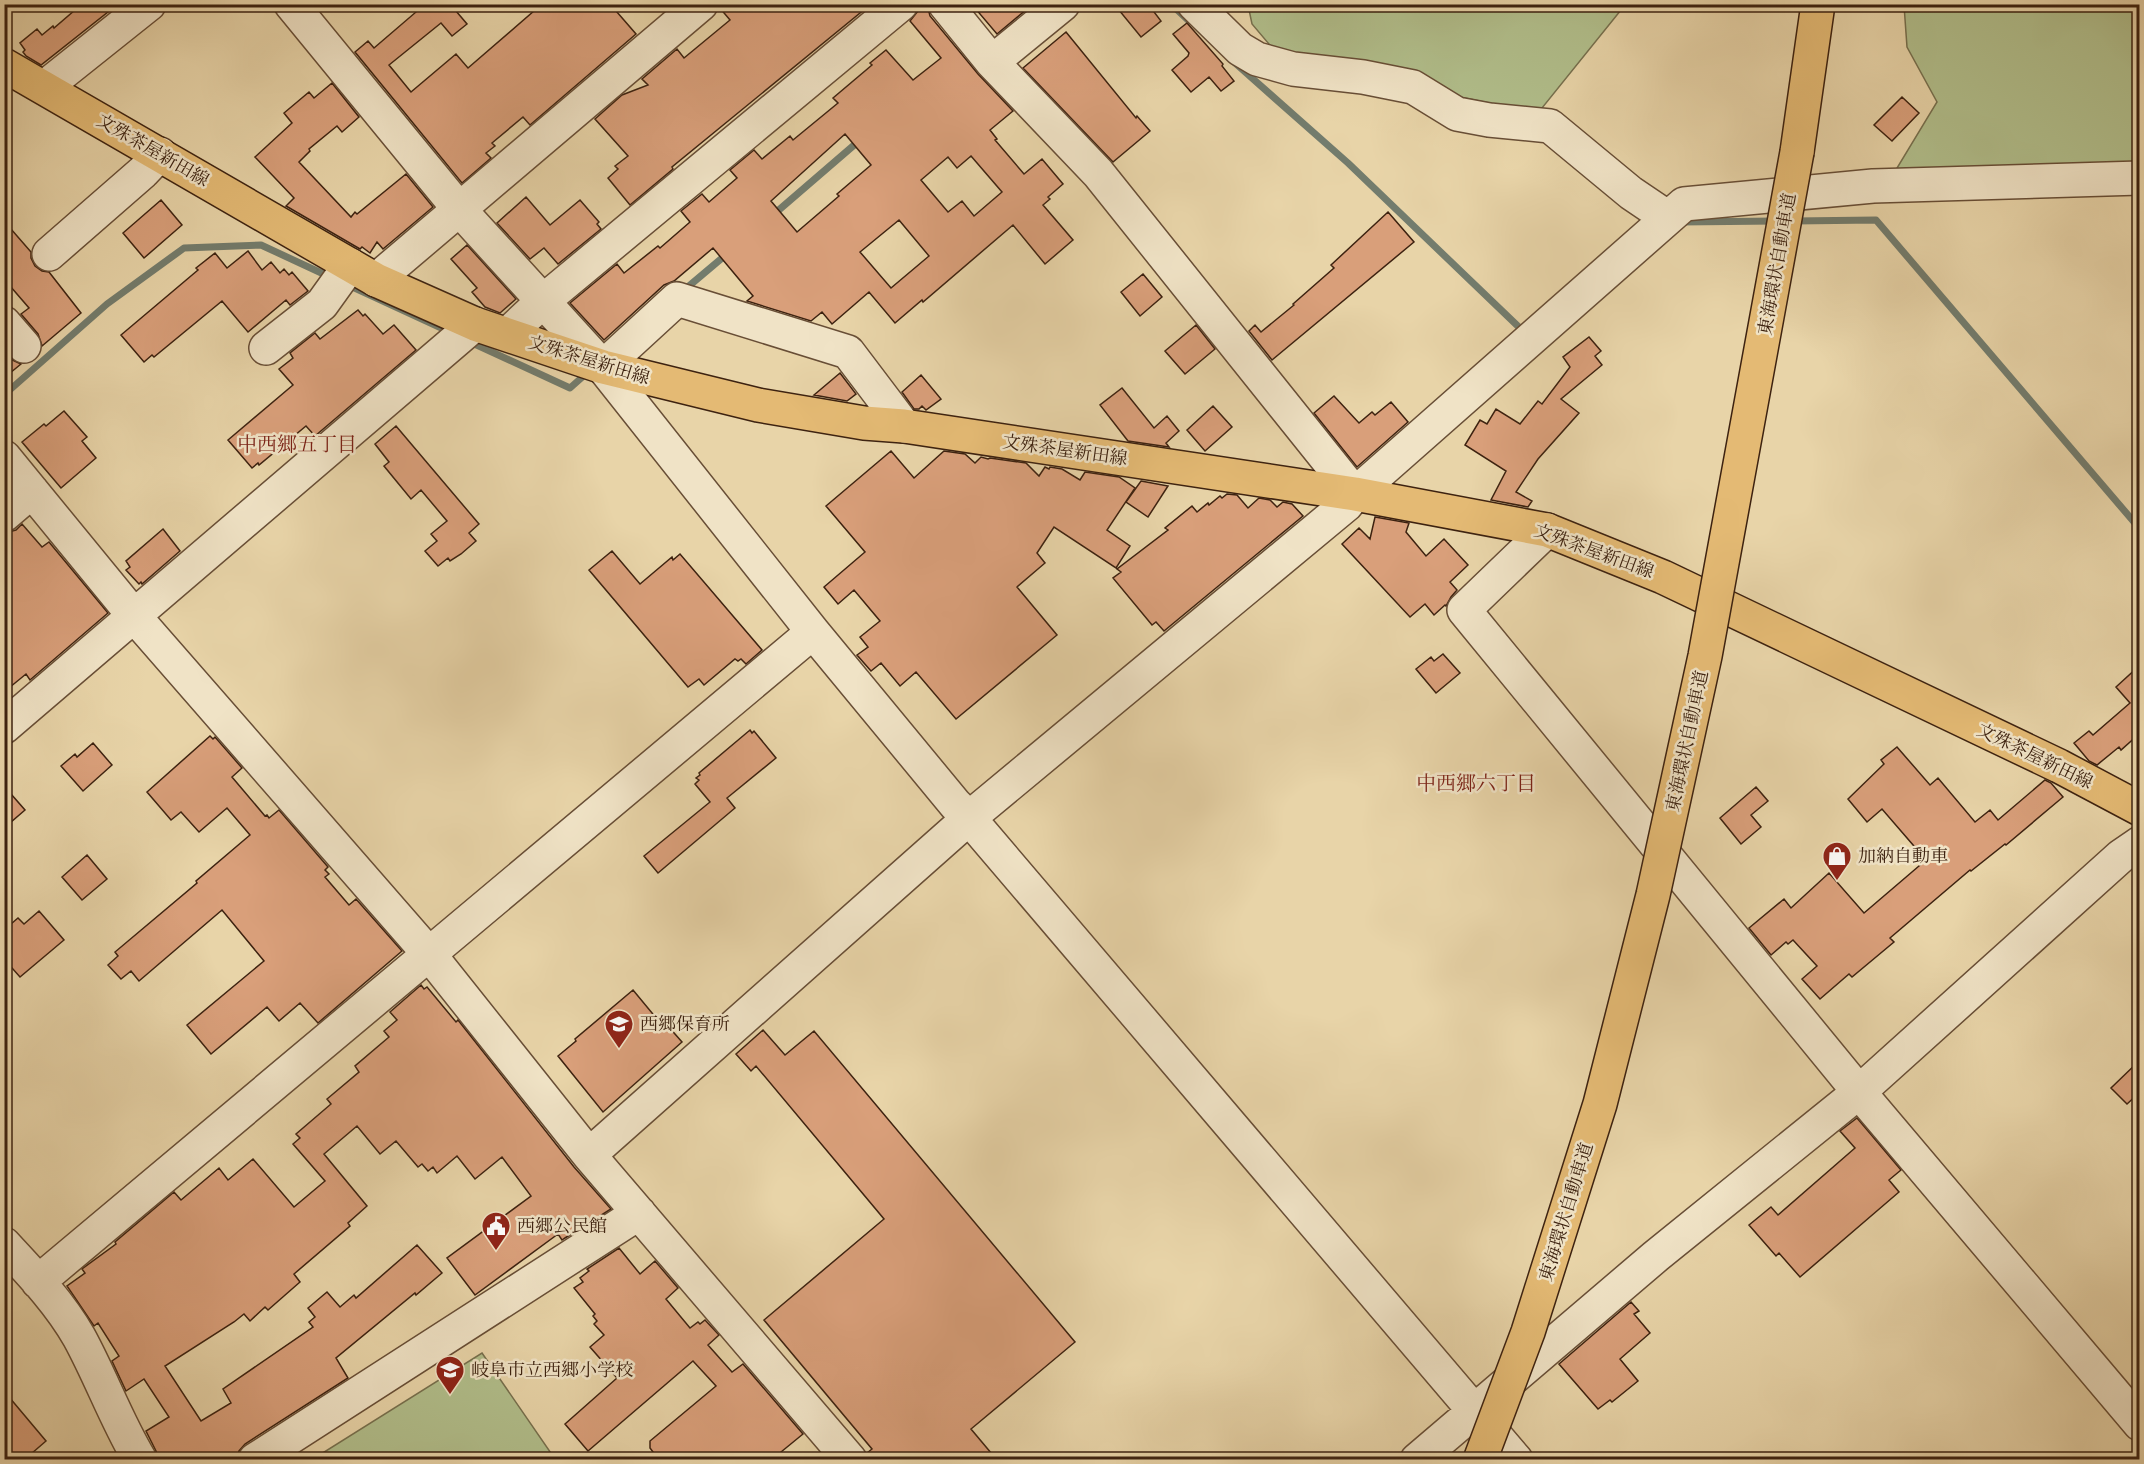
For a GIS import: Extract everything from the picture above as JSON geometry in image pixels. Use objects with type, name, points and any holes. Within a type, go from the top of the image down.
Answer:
[{"type":"main road","name":"東海環状自動車道","points":[[1480,1460],[1528,1332],[1600,1104],[1653,895],[1705,656],[1797,152],[1818,4]]},
{"type":"main road","name":"文殊茶屋新田線","points":[[5,65],[363,272],[475,324],[603,367],[758,405],[864,423],[904,426],[1355,494],[1547,530],[1674,582],[2059,766],[2139,809]]},
{"type":"street","points":[[45,87],[149,4]]},
{"type":"street","points":[[291,4],[459,209],[603,367],[813,632],[955,804],[1516,1460]]},
{"type":"street","points":[[266,348],[363,272],[459,209],[701,4]]},
{"type":"street","points":[[508,334],[542,302],[901,4]]},
{"type":"street","points":[[945,4],[992,62],[1098,173],[1355,494]]},
{"type":"street","points":[[992,62],[1063,4]]},
{"type":"street","points":[[1194,4],[1240,49],[1257,59],[1293,69],[1363,77],[1413,87],[1457,114],[1489,120],[1550,126],[1631,193],[1668,218]]},
{"type":"street","points":[[49,254],[143,172],[160,154]]},
{"type":"street","points":[[589,1155],[969,818],[1346,505],[1355,494],[1684,204],[1873,186],[2139,179]]},
{"type":"street","points":[[603,367],[677,300],[848,352],[904,426]]},
{"type":"street","points":[[4,727],[475,324]]},
{"type":"street","points":[[4,457],[135,617],[429,954],[589,1155],[850,1460]]},
{"type":"street","points":[[4,515],[32,491]]},
{"type":"street","points":[[1547,530],[1464,610],[1858,1092],[2139,1424]]},
{"type":"street","points":[[38,1282],[813,632]]},
{"type":"street","points":[[1417,1460],[1656,1256],[1858,1092],[2121,856],[2139,843]]},
{"type":"street","points":[[255,1460],[639,1213]]},
{"type":"street","points":[[4,1244],[64,1313],[80,1338],[124,1434],[140,1460]]},
{"type":"green space","points":[[1248,5],[1625,5],[1538,113],[1319,68],[1279,56],[1252,24]]},
{"type":"green space","points":[[1904,5],[2139,5],[2139,168],[1894,173],[1937,102],[1907,47]]},
{"type":"green space","name":"岐阜市立西郷小学校","points":[[482,1353],[555,1459],[313,1459]]},
{"type":"building","points":[[82,4],[118,4],[41,65],[26,56],[20,43],[37,29],[42,35],[53,26],[54,28]]},
{"type":"building","points":[[410,4],[463,4],[456,11],[467,24],[452,36],[441,23],[389,65],[411,92],[456,54],[468,68],[542,4],[610,4],[636,34],[530,125],[523,117],[492,143],[495,146],[486,153],[491,158],[462,183],[355,52],[368,41],[374,48],[416,12]]},
{"type":"building","points":[[719,4],[871,4],[672,167],[673,169],[630,205],[608,178],[618,169],[615,166],[628,156],[595,119],[622,95],[648,85],[642,79],[677,49],[684,58],[730,20]]},
{"type":"building","points":[[919,4],[927,4],[930,16],[978,74],[1013,111],[990,130],[997,139],[995,140],[1024,174],[1042,159],[1063,184],[1048,197],[1050,199],[1043,205],[1073,240],[1045,264],[1013,225],[895,323],[869,292],[832,324],[822,312],[811,321],[747,301],[753,296],[713,248],[674,281],[664,285],[604,340],[570,303],[617,264],[624,273],[658,246],[660,248],[690,222],[681,211],[702,194],[709,202],[737,178],[730,170],[754,150],[762,159],[790,136],[793,140],[838,103],[833,98],[886,50],[913,80],[941,58],[910,21],[918,11]],"holes":[[[845,134],[871,165],[797,232],[771,201]],[[971,156],[1002,192],[974,216],[962,201],[948,212],[921,180],[948,157],[957,168]],[[899,220],[929,256],[891,288],[860,252]]]},
{"type":"building","points":[[970,4],[1033,4],[997,34]]},
{"type":"building","points":[[1114,4],[1148,4],[1161,21],[1141,37]]},
{"type":"building","points":[[1187,23],[1223,64],[1222,66],[1234,81],[1221,91],[1209,77],[1191,92],[1172,70],[1189,53],[1173,34]]},
{"type":"building","points":[[1066,32],[1136,118],[1137,116],[1150,131],[1113,162],[1023,68]]},
{"type":"building","points":[[332,83],[359,117],[342,132],[337,126],[309,149],[310,151],[299,162],[351,217],[406,174],[433,207],[383,249],[377,242],[370,253],[286,206],[294,198],[255,157],[292,123],[284,113],[309,92],[314,98]]},
{"type":"building","points":[[1902,97],[1919,113],[1892,141],[1874,125]]},
{"type":"building","points":[[526,197],[550,225],[580,200],[599,222],[597,224],[601,229],[558,264],[544,248],[530,259],[497,223]]},
{"type":"building","points":[[161,200],[182,225],[144,258],[123,233]]},
{"type":"building","points":[[1388,212],[1414,242],[1272,360],[1249,331],[1255,325],[1261,332],[1294,305],[1334,268],[1331,265]]},
{"type":"building","points":[[4,221],[31,252],[35,266],[42,271],[49,272],[81,313],[42,346],[38,334],[21,314],[29,308],[4,279]]},
{"type":"building","points":[[467,245],[516,299],[500,313],[485,307],[472,292],[477,288],[451,259]]},
{"type":"building","points":[[248,251],[262,270],[271,262],[280,273],[284,269],[289,275],[292,272],[308,291],[290,305],[286,300],[248,332],[222,301],[154,357],[152,355],[144,362],[121,335],[215,253],[227,268]]},
{"type":"building","points":[[1143,274],[1162,297],[1140,316],[1121,292]]},
{"type":"building","points":[[358,310],[363,316],[365,314],[383,334],[394,325],[416,350],[315,436],[306,426],[259,465],[258,463],[252,468],[228,440],[293,385],[279,369],[293,358],[290,353],[315,333],[320,339]]},
{"type":"building","points":[[1196,325],[1215,349],[1185,374],[1165,351]]},
{"type":"building","points":[[1589,337],[1601,351],[1595,356],[1602,365],[1561,399],[1579,413],[1538,459],[1516,492],[1532,501],[1528,507],[1491,500],[1506,471],[1465,445],[1480,420],[1487,424],[1496,409],[1520,424],[1538,401],[1542,404],[1570,367],[1563,357]]},
{"type":"building","points":[[4,352],[10,359],[21,364],[4,378]]},
{"type":"building","points":[[840,373],[856,394],[847,401],[814,395]]},
{"type":"building","points":[[921,375],[941,399],[926,410],[922,406],[914,409],[902,392]]},
{"type":"building","points":[[1122,388],[1154,428],[1167,416],[1179,431],[1166,443],[1169,447],[1128,441],[1100,405]]},
{"type":"building","points":[[1334,396],[1359,423],[1372,412],[1375,415],[1391,402],[1408,422],[1357,467],[1314,413]]},
{"type":"building","points":[[1213,406],[1232,427],[1205,451],[1187,430]]},
{"type":"building","points":[[64,411],[87,437],[82,441],[96,458],[61,488],[22,442]]},
{"type":"building","points":[[396,426],[479,524],[469,533],[476,541],[461,554],[450,561],[448,558],[438,566],[425,551],[437,541],[431,534],[447,521],[421,490],[411,499],[384,466],[389,462],[375,444]]},
{"type":"building","points":[[891,451],[914,478],[944,451],[965,454],[975,463],[981,457],[1026,463],[1039,476],[1045,467],[1049,469],[1050,467],[1062,469],[1080,480],[1085,472],[1119,477],[1135,488],[1107,530],[1130,546],[1116,568],[1054,527],[1037,553],[1045,563],[1017,587],[1057,635],[956,719],[916,672],[900,686],[881,663],[871,671],[857,655],[868,647],[860,637],[880,621],[854,590],[838,604],[824,587],[865,552],[826,506]]},
{"type":"building","points":[[1141,481],[1168,486],[1148,517],[1126,502]]},
{"type":"building","points":[[1227,494],[1237,495],[1248,508],[1259,498],[1270,500],[1277,507],[1283,502],[1292,504],[1303,516],[1164,631],[1156,622],[1152,625],[1113,578],[1121,572],[1117,569],[1168,530],[1165,528],[1192,506],[1197,512],[1208,503],[1209,505],[1220,496],[1222,498]]},
{"type":"building","points":[[1375,517],[1409,523],[1406,532],[1426,556],[1444,539],[1468,565],[1450,582],[1457,590],[1446,606],[1434,615],[1425,604],[1410,617],[1342,544],[1359,528],[1370,539]]},
{"type":"building","points":[[22,524],[42,547],[49,542],[108,613],[30,680],[26,674],[4,692],[4,533],[16,530]]},
{"type":"building","points":[[163,529],[180,551],[142,584],[141,582],[139,584],[126,570],[130,567],[126,561]]},
{"type":"building","points":[[612,551],[640,584],[672,557],[673,560],[680,554],[762,650],[746,664],[741,659],[738,661],[735,659],[704,685],[699,679],[688,687],[589,570]]},
{"type":"building","points":[[1443,654],[1460,673],[1436,693],[1416,669],[1431,657],[1434,661]]},
{"type":"building","points":[[2139,666],[2139,734],[2121,750],[2119,747],[2097,765],[2089,761],[2074,743],[2089,731],[2093,735],[2130,703],[2116,687]]},
{"type":"building","points":[[750,730],[752,733],[754,731],[776,758],[727,798],[735,808],[658,873],[644,856],[710,802],[695,784],[699,780],[696,778]]},
{"type":"building","points":[[210,736],[213,739],[215,737],[242,768],[232,777],[265,816],[269,818],[279,810],[328,867],[325,870],[329,874],[325,877],[349,905],[356,899],[402,951],[318,1023],[300,1003],[279,1021],[267,1007],[211,1054],[187,1025],[264,961],[222,910],[139,981],[131,971],[121,979],[108,965],[118,956],[115,952],[250,835],[227,808],[199,832],[181,812],[171,820],[147,792]]},
{"type":"building","points":[[93,743],[112,765],[83,791],[61,766],[75,754],[77,757]]},
{"type":"building","points":[[1897,747],[1930,785],[1938,778],[1975,822],[1990,810],[1998,820],[2045,780],[2051,783],[2063,797],[2006,845],[1970,870],[1890,938],[1894,942],[1852,977],[1849,974],[1820,999],[1802,979],[1817,966],[1793,940],[1788,944],[1786,942],[1771,955],[1749,928],[1784,899],[1791,908],[1829,873],[1864,913],[1926,860],[1882,809],[1867,822],[1848,799],[1884,764],[1881,760]]},
{"type":"building","points":[[4,786],[25,810],[4,828]]},
{"type":"building","points":[[1756,787],[1768,801],[1751,815],[1761,827],[1741,844],[1720,818]]},
{"type":"building","points":[[87,855],[107,879],[82,900],[62,877]]},
{"type":"building","points":[[39,911],[64,940],[20,977],[4,959],[4,930],[18,918],[24,924]]},
{"type":"building","points":[[421,985],[424,989],[427,987],[456,1022],[458,1020],[574,1167],[611,1209],[562,1240],[558,1234],[475,1295],[447,1258],[531,1196],[502,1157],[475,1179],[457,1156],[437,1173],[433,1167],[428,1171],[422,1164],[418,1167],[396,1141],[380,1154],[357,1126],[324,1154],[367,1206],[348,1223],[350,1226],[294,1274],[300,1282],[268,1310],[265,1307],[250,1321],[244,1314],[165,1366],[201,1421],[231,1403],[223,1389],[313,1327],[309,1322],[315,1317],[308,1308],[327,1292],[340,1307],[354,1295],[356,1298],[417,1245],[442,1273],[336,1358],[348,1378],[245,1444],[236,1460],[159,1460],[146,1431],[169,1417],[144,1379],[126,1391],[112,1361],[119,1356],[98,1323],[94,1326],[67,1286],[85,1273],[82,1269],[116,1244],[115,1242],[174,1192],[181,1200],[219,1168],[228,1180],[253,1159],[294,1207],[325,1181],[293,1144],[300,1138],[296,1134],[331,1104],[327,1099],[359,1072],[355,1066],[389,1037],[384,1031],[397,1020],[390,1012]]},
{"type":"building","points":[[633,990],[657,1019],[660,1017],[682,1042],[603,1112],[558,1056]]},
{"type":"building","points":[[763,1030],[785,1055],[814,1031],[1075,1342],[971,1429],[997,1460],[868,1460],[867,1453],[872,1449],[764,1320],[884,1219],[756,1066],[751,1071],[736,1054]]},
{"type":"building","points":[[2139,1061],[2139,1093],[2127,1104],[2111,1088]]},
{"type":"building","points":[[1857,1118],[1901,1170],[1889,1180],[1899,1192],[1800,1277],[1779,1253],[1776,1256],[1749,1225],[1771,1207],[1778,1215],[1855,1148],[1840,1131]]},
{"type":"building","points":[[619,1248],[640,1274],[655,1261],[678,1288],[666,1299],[690,1328],[705,1320],[719,1335],[708,1345],[732,1372],[743,1364],[803,1434],[781,1452],[788,1460],[659,1460],[650,1448],[650,1441],[716,1386],[693,1361],[588,1451],[565,1424],[617,1378],[590,1347],[604,1335],[594,1324],[597,1321],[593,1316],[595,1314],[574,1288],[583,1282],[580,1278],[589,1271],[587,1269]]},
{"type":"building","points":[[1631,1302],[1639,1311],[1634,1314],[1650,1333],[1620,1359],[1638,1381],[1612,1402],[1610,1400],[1598,1409],[1559,1364]]},
{"type":"building","points":[[4,1391],[46,1441],[24,1460],[4,1460]]},
{"type":"waterway","points":[[1171,4],[1189,21]]},
{"type":"waterway","points":[[1235,63],[1348,163],[1525,333]]},
{"type":"waterway","points":[[773,215],[860,140]]},
{"type":"waterway","points":[[1794,221],[1876,220],[2140,529]]},
{"type":"waterway","points":[[1680,222],[1777,221]]},
{"type":"waterway","points":[[4,395],[107,304],[184,248],[261,245],[330,277]]},
{"type":"waterway","points":[[683,291],[728,253]]},
{"type":"waterway","points":[[346,284],[450,332]]},
{"type":"waterway","points":[[468,341],[570,388],[588,372]]},
{"type":"place","name":"加納自動車","points":[[1837,882]]},
{"type":"place","name":"西郷保育所","points":[[619,1050]]},
{"type":"place","name":"西郷公民館","points":[[496,1252]]},
{"type":"place","name":"岐阜市立西郷小学校","points":[[450,1396]]},
{"type":"district","name":"中西郷五丁目","points":[[297,444]]},
{"type":"district","name":"中西郷六丁目","points":[[1476,783]]}]
